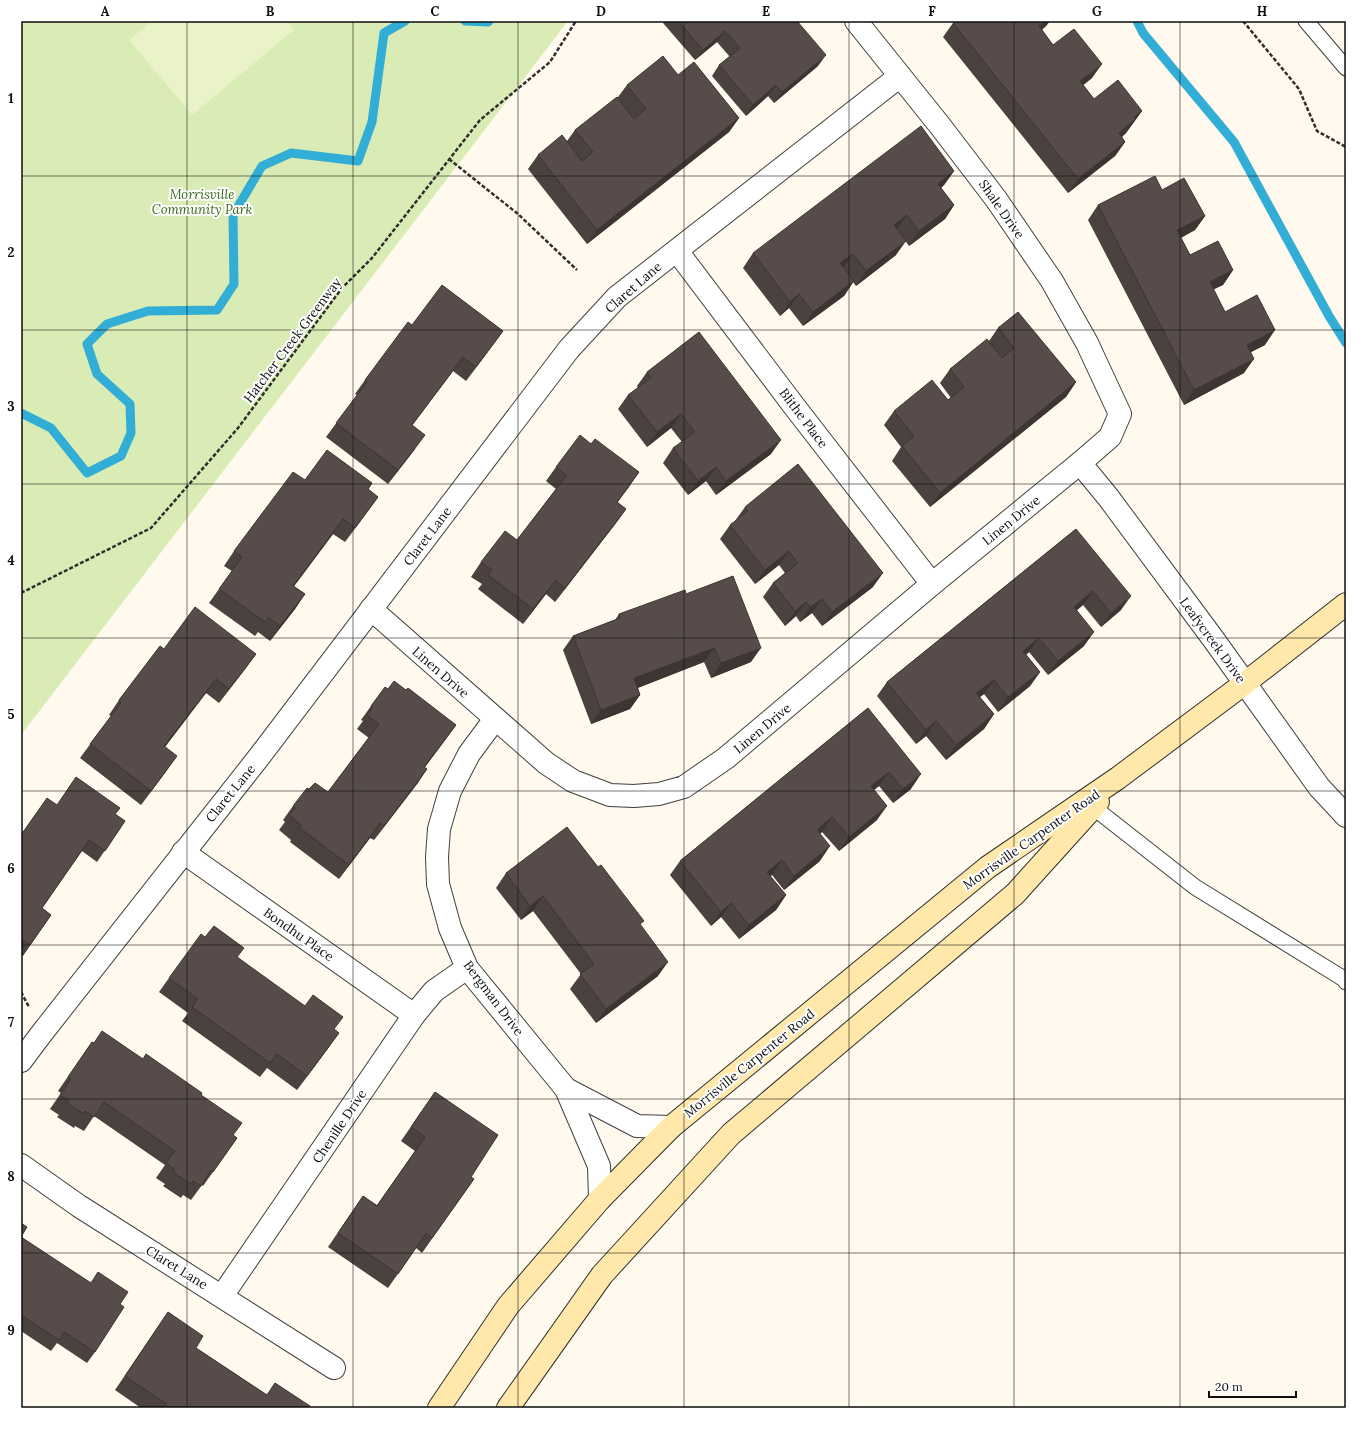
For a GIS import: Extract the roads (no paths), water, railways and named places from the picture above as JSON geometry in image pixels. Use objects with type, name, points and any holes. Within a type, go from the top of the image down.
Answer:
[{"type":"main road","name":"Morrisville Carpenter Road","points":[[439,1408],[508,1306],[600,1199],[671,1127],[988,867],[1118,778],[1245,683],[1346,604]]},
{"type":"main road","name":"Morrisville Carpenter Road","points":[[508,1408],[602,1275],[731,1134],[1015,894],[1094,807],[1118,778]]},
{"type":"street","name":"Shale Drive","points":[[856,21],[941,127],[996,199],[1052,281],[1087,343],[1120,414]]},
{"type":"street","name":"Claret Lane","points":[[21,1061],[183,852],[259,757],[569,349],[617,298],[900,76]]},
{"type":"street","name":"Blithe Place","points":[[677,251],[794,406],[932,584]]},
{"type":"street","name":"Linen Drive","points":[[371,609],[546,763],[573,781],[610,795],[634,796],[659,794],[684,787],[726,758],[932,584],[1110,437],[1120,414]]},
{"type":"street","name":"Leafycreek Drive","points":[[1080,463],[1108,497],[1245,683],[1319,788],[1346,816]]},
{"type":"street","name":"Bergman Drive","points":[[495,719],[469,754],[450,791],[439,829],[437,857],[438,884],[450,928],[468,968],[566,1089],[599,1166],[600,1199]]},
{"type":"street","name":"Bondhu Place","points":[[183,852],[414,1015]]},
{"type":"street","name":"Chenille Drive","points":[[222,1296],[414,1015],[434,991],[468,968]]},
{"type":"street","name":"Bergman Drive","points":[[566,1089],[637,1126],[671,1127]]},
{"type":"street","name":"Claret Lane","points":[[21,1166],[80,1206],[334,1368]]},
{"type":"lane","points":[[1306,21],[1346,68]]},
{"type":"lane","points":[[1094,807],[1195,887],[1344,979],[1346,982]]},
{"type":"waterway","points":[[21,413],[51,428],[87,473],[121,456],[131,433],[130,404],[97,374],[87,344],[107,324],[148,311],[217,310],[234,284],[233,215],[262,166],[291,153],[358,161],[372,122],[384,33],[405,21]]},
{"type":"waterway","points":[[465,21],[489,21]]},
{"type":"waterway","points":[[1137,21],[1143,33],[1234,142],[1329,316],[1346,343]]},
{"type":"park label","name":"Morrisville Community Park","points":[[202,202]]}]
